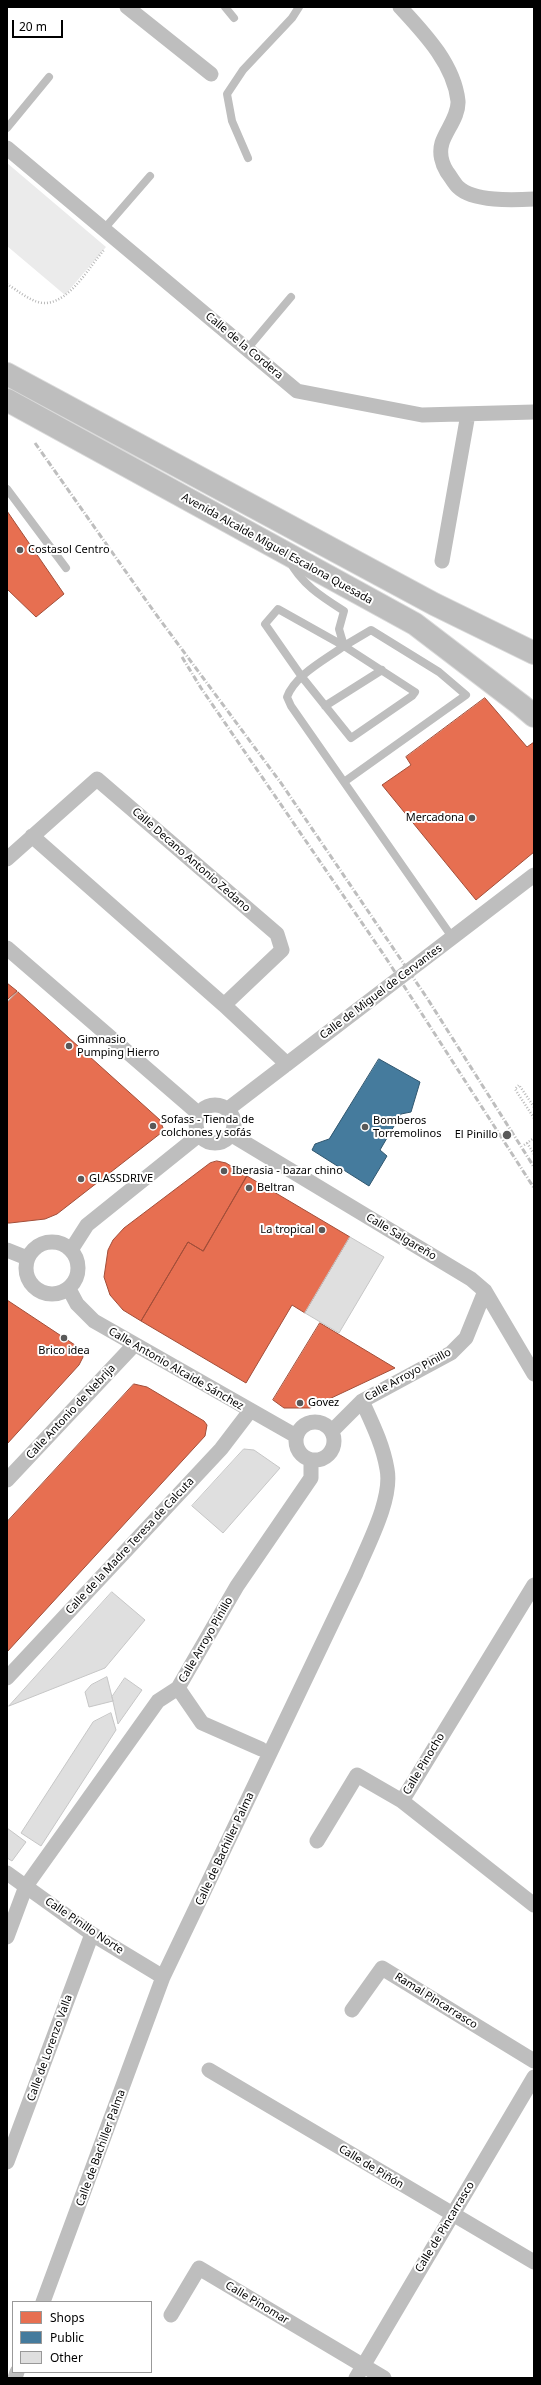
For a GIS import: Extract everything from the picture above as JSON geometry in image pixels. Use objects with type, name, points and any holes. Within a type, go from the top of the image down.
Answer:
[{"type":"main road","points":[[7,374],[434,604],[534,653]]},
{"type":"main road","name":"Avenida Alcalde Miguel Escalona Quesada","points":[[7,400],[415,624],[534,716]]},
{"type":"street","points":[[126,7],[211,74]]},
{"type":"street","points":[[400,7],[427,36],[450,74],[458,102],[452,125],[442,144],[442,164],[458,188],[472,194],[499,200],[534,200]]},
{"type":"street","name":"Calle de la Cordera","points":[[7,148],[248,348],[296,391],[422,415],[534,412]]},
{"type":"street","points":[[442,561],[468,414]]},
{"type":"street","name":"Calle Decano Antonio Zedano","points":[[7,859],[97,779],[277,934],[282,950],[224,1005]]},
{"type":"street","points":[[32,836],[224,1005],[287,1064]]},
{"type":"street","name":"Calle de Miguel de Cervantes","points":[[228,1109],[534,874]]},
{"type":"street","points":[[7,948],[199,1114]]},
{"type":"street","points":[[209,1106],[222,1106],[228,1109],[234,1118],[232,1135],[228,1140],[215,1144],[203,1140],[199,1135],[196,1124],[199,1114],[209,1106]]},
{"type":"street","points":[[71,1250],[87,1225],[199,1135]]},
{"type":"street","name":"Calle Salgareño","points":[[232,1135],[471,1279],[485,1291],[534,1374]]},
{"type":"street","points":[[47,1242],[56,1242],[71,1250],[76,1257],[78,1273],[68,1289],[53,1294],[37,1290],[27,1276],[25,1266],[27,1258],[35,1248],[47,1242]]},
{"type":"street","points":[[7,1250],[27,1258]]},
{"type":"street","name":"Calle Antonio Alcaide Sánchez","points":[[68,1289],[77,1304],[94,1321],[296,1436]]},
{"type":"street","name":"Calle Arroyo Pinillo","points":[[332,1431],[362,1401],[451,1353],[466,1338],[485,1291]]},
{"type":"street","name":"Calle Antonio de Nebrija","points":[[7,1480],[134,1345]]},
{"type":"street","name":"Calle de Bachiller Palma","points":[[43,2301],[163,1977],[356,1573],[384,1509],[388,1471],[381,1442],[362,1401]]},
{"type":"street","name":"Calle de la Madre Teresa de Calcuta","points":[[7,1678],[221,1449],[250,1411]]},
{"type":"street","points":[[309,1422],[322,1422],[332,1431],[334,1437],[333,1449],[324,1458],[311,1460],[300,1454],[296,1442],[296,1436],[303,1425],[309,1422]]},
{"type":"street","name":"Calle Arroyo Pinillo","points":[[7,1937],[26,1886],[158,1701],[178,1688],[237,1586],[310,1478],[311,1460]]},
{"type":"street","name":"Calle Pinocho","points":[[534,1585],[402,1801],[534,1905]]},
{"type":"street","points":[[178,1688],[202,1723],[261,1749]]},
{"type":"street","points":[[317,1841],[357,1775],[402,1801]]},
{"type":"street","name":"Calle Pinillo Norte","points":[[7,1873],[92,1934],[163,1977]]},
{"type":"street","name":"Calle de Lorenzo Valla","points":[[7,2162],[92,1934]]},
{"type":"street","name":"Ramal Pincarrasco","points":[[352,2010],[382,1968],[534,2061]]},
{"type":"street","name":"Calle de Piñón","points":[[209,2070],[452,2215],[534,2262]]},
{"type":"street","name":"Calle de Pincarrasco","points":[[359,2372],[534,2077]]},
{"type":"street","name":"Calle Pinomar","points":[[171,2315],[199,2268],[359,2372]]},
{"type":"street","points":[[359,2372],[384,2378]]},
{"type":"lane","points":[[225,7],[234,18]]},
{"type":"lane","points":[[248,158],[232,122],[227,94],[243,70],[292,18],[300,7]]},
{"type":"lane","points":[[7,128],[49,77]]},
{"type":"lane","points":[[109,233],[150,176]]},
{"type":"lane","points":[[248,348],[291,297]]},
{"type":"lane","points":[[7,489],[66,568]]},
{"type":"lane","points":[[286,554],[294,570],[306,584],[344,611],[339,629],[344,646]]},
{"type":"lane","points":[[278,609],[344,646],[415,692],[412,696],[351,738],[302,678],[265,624],[278,609]]},
{"type":"lane","points":[[344,782],[466,695],[439,672],[371,630],[344,646],[302,678],[291,687],[287,697],[291,706],[452,937]]},
{"type":"lane","points":[[325,706],[382,670]]},
{"type":"path","points":[[7,284],[32,299],[45,303],[64,297],[109,233]]},
{"type":"path","points":[[534,1107],[519,1085],[515,1089],[534,1118]]},
{"type":"path","points":[[524,1145],[534,1138]]},
{"type":"path","points":[[527,1143],[534,1154]]},
{"type":"shaded area","points":[[7,163],[106,247],[65,295],[7,246]]},
{"type":"building: Shops","name":"Costasol Centro","points":[[7,511],[64,594],[36,617],[7,589]]},
{"type":"building: Shops","name":"Mercadona","points":[[485,698],[527,747],[534,742],[534,852],[476,900],[382,785],[411,765],[406,757]]},
{"type":"building: Shops","points":[[7,983],[17,991],[7,1000]]},
{"type":"building: Shops","points":[[18,992],[160,1120],[163,1128],[161,1133],[57,1214],[45,1219],[7,1223],[7,1003]]},
{"type":"building: Shops","points":[[217,1161],[226,1163],[247,1176],[203,1251],[188,1242],[141,1321],[123,1310],[110,1295],[104,1277],[108,1250],[113,1240],[124,1228],[210,1163]]},
{"type":"building: Shops","points":[[247,1176],[350,1237],[305,1313],[292,1305],[246,1383],[141,1321],[188,1242],[203,1251]]},
{"type":"building: Shops","points":[[7,1300],[81,1349],[83,1357],[79,1365],[7,1444]]},
{"type":"building: Shops","points":[[320,1323],[395,1368],[310,1408],[284,1408],[273,1400]]},
{"type":"building: Shops","points":[[134,1384],[147,1387],[204,1421],[207,1425],[205,1436],[7,1652],[7,1522]]},
{"type":"building: Public","name":"Bomberos Torremolinos","points":[[379,1059],[420,1082],[411,1112],[401,1114],[380,1150],[387,1156],[369,1186],[312,1150],[315,1144],[329,1139]]},
{"type":"building: Other","points":[[350,1237],[384,1257],[339,1333],[305,1313]]},
{"type":"building: Other","points":[[244,1449],[254,1450],[280,1468],[223,1533],[192,1506]]},
{"type":"building: Other","points":[[112,1592],[145,1620],[105,1668],[9,1706]]},
{"type":"building: Other","points":[[107,1677],[113,1701],[89,1707],[85,1692],[91,1685]]},
{"type":"building: Other","points":[[125,1678],[142,1690],[118,1724],[112,1697]]},
{"type":"building: Other","points":[[111,1713],[116,1730],[41,1846],[21,1833],[93,1722]]},
{"type":"building: Other","points":[[7,1828],[26,1842],[12,1861],[7,1858]]},
{"type":"railway","points":[[35,443],[155,613],[281,783],[427,998],[534,1167]]},
{"type":"railway","points":[[182,657],[201,688],[384,955],[534,1188]]},
{"type":"place","name":"Costasol Centro","points":[[20,550]]},
{"type":"place","name":"Mercadona","points":[[472,818]]},
{"type":"place","name":"Gimnasio Pumping Hierro","points":[[69,1046]]},
{"type":"place","name":"Sofass - Tienda de colchones y sofás","points":[[153,1126]]},
{"type":"place","name":"Bomberos Torremolinos","points":[[365,1127]]},
{"type":"place","name":"El Pinillo","points":[[507,1135]]},
{"type":"place","name":"Iberasia - bazar chino","points":[[224,1171]]},
{"type":"place","name":"GLASSDRIVE","points":[[81,1179]]},
{"type":"place","name":"Beltran","points":[[249,1188]]},
{"type":"place","name":"La tropical","points":[[322,1230]]},
{"type":"place","name":"Brico idea","points":[[64,1338]]},
{"type":"place","name":"Govez","points":[[300,1403]]}]
